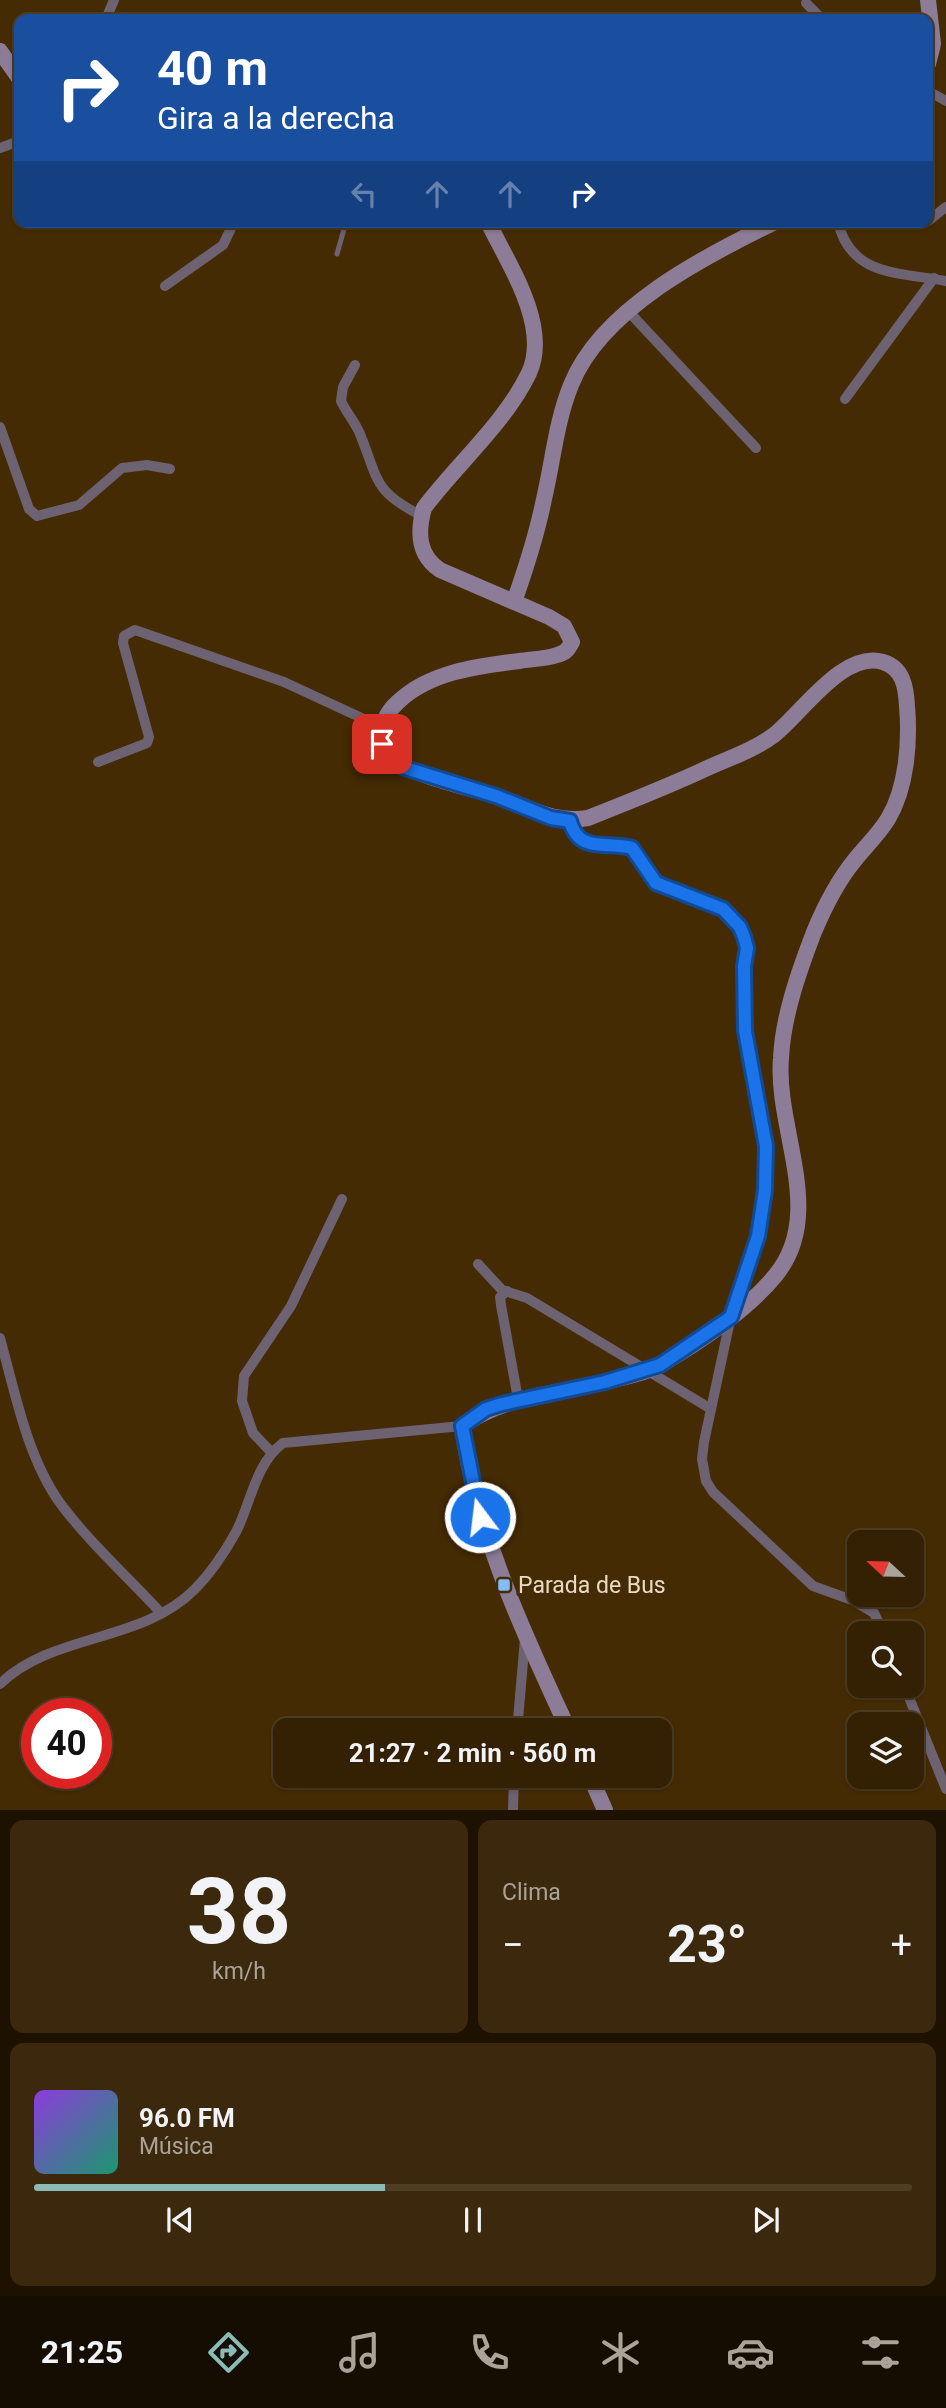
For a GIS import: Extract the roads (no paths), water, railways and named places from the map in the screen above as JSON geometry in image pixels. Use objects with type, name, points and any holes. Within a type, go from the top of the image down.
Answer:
[{"type":"street","points":[[806,3],[817,14]]},
{"type":"street","points":[[0,51],[14,71]]},
{"type":"street","points":[[165,286],[223,246],[231,228]]},
{"type":"street","points":[[0,1684],[14,1671],[41,1657],[106,1636],[161,1613],[195,1589],[236,1533],[271,1452],[283,1443],[462,1426],[486,1409],[518,1399],[605,1382],[660,1365],[750,1303],[778,1273],[796,1236],[799,1201],[780,1059],[787,1020],[814,932],[835,889],[879,833],[898,798],[904,774],[908,720],[906,687],[901,674],[886,662],[872,660],[854,664],[830,680],[792,719],[750,751],[588,818],[570,821],[551,818],[496,796],[405,768],[390,760],[382,744],[381,727],[389,710],[411,690],[435,679],[487,665],[555,656],[568,650],[572,642],[564,626],[514,602],[457,580],[428,561],[421,544],[422,516],[442,485],[515,395],[530,372],[536,351],[533,325],[523,293],[491,228]]},
{"type":"street","points":[[514,602],[545,498],[557,425],[571,383],[589,350],[629,312],[724,247],[763,228]]},
{"type":"street","points":[[840,228],[845,246],[863,262],[946,281]]},
{"type":"street","points":[[845,399],[934,278]]},
{"type":"street","points":[[629,312],[756,448]]},
{"type":"street","points":[[355,365],[343,387],[341,401],[358,430],[372,473],[395,503],[422,516]]},
{"type":"street","points":[[0,427],[29,509],[37,516],[79,505],[122,468],[147,465],[170,469]]},
{"type":"street","points":[[98,762],[147,743],[149,737],[123,643],[124,636],[135,630],[284,682],[381,727]]},
{"type":"street","points":[[570,821],[573,833],[583,842],[632,848],[656,883],[723,909],[740,927],[744,937],[747,948],[744,966],[745,1031],[763,1117],[765,1190],[758,1236],[731,1317],[702,1459],[713,1492],[813,1586],[852,1600],[874,1613],[878,1621]]},
{"type":"street","points":[[271,1452],[253,1433],[242,1401],[244,1376],[291,1306],[342,1199]]},
{"type":"street","points":[[478,1264],[495,1284],[527,1298],[711,1409]]},
{"type":"street","points":[[507,1291],[500,1297],[518,1399]]},
{"type":"street","points":[[0,1338],[32,1442],[60,1503],[161,1613]]},
{"type":"street","points":[[462,1426],[474,1496],[494,1558],[564,1718]]},
{"type":"street","points":[[518,1718],[526,1636]]},
{"type":"street","points":[[909,1698],[946,1789]]},
{"type":"street","points":[[513,1810],[514,1788]]},
{"type":"street","points":[[595,1788],[605,1810]]},
{"type":"lane","points":[[337,254],[344,228]]},
{"type":"place","name":"Parada de Bus","points":[[504,1585]]}]
